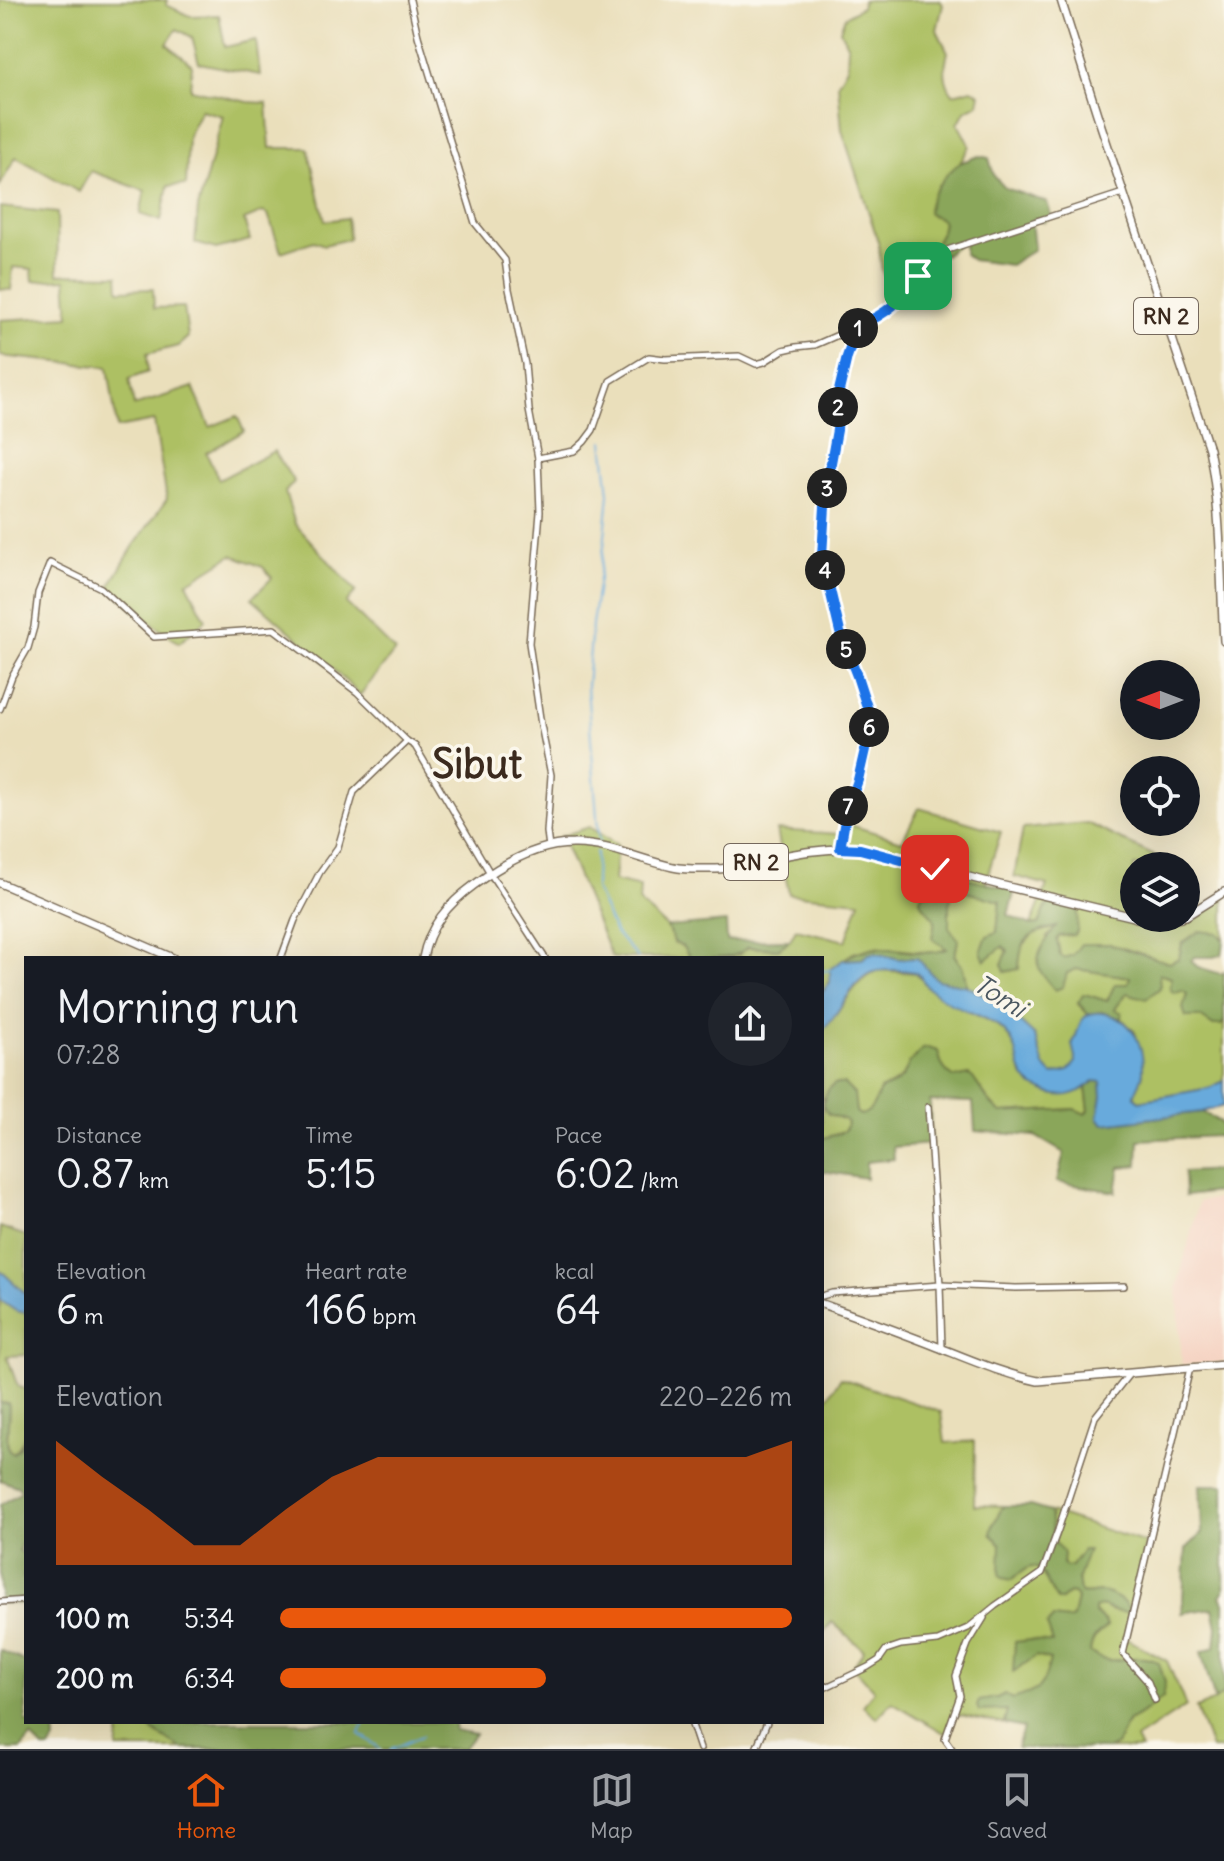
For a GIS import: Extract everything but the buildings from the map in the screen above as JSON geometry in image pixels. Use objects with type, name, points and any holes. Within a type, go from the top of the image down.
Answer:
[{"type":"main road","name":"RN 2","points":[[1061,0],[1209,449],[1214,474],[1224,641]]},
{"type":"main road","name":"RN 2","points":[[424,956],[436,922],[447,907],[490,873],[534,850],[573,844],[595,846],[676,868],[719,869],[808,850],[840,848],[870,852],[1120,914]]},
{"type":"main road","points":[[0,883],[168,956]]},
{"type":"main road","name":"RN 2","points":[[1200,907],[1224,892]]},
{"type":"main road","points":[[824,1305],[1004,1372],[1038,1381],[1224,1365]]},
{"type":"street","points":[[410,0],[475,223],[505,260],[525,364],[538,458],[540,512],[529,643],[551,775],[547,832],[549,847]]},
{"type":"street","points":[[538,458],[574,451],[584,442],[593,430],[610,381],[649,357],[739,356],[756,364],[783,350],[815,345],[879,317],[899,302],[938,253],[1124,193]]},
{"type":"street","points":[[840,848],[869,732],[868,710],[840,632],[822,556],[826,490],[837,430],[838,395],[858,326]]},
{"type":"street","points":[[0,709],[12,676],[28,648],[38,593],[50,563],[101,588],[154,637],[274,629],[357,692],[415,746],[490,873],[544,956]]},
{"type":"street","points":[[282,956],[295,920],[320,872],[338,847],[354,792],[407,741]]},
{"type":"street","points":[[928,1107],[942,1348]]},
{"type":"street","points":[[824,1295],[940,1285],[1016,1288],[1124,1286]]},
{"type":"street","points":[[1155,1700],[1148,1682],[1123,1654],[1190,1368]]},
{"type":"street","points":[[824,1688],[868,1667],[879,1660],[886,1650],[938,1641],[968,1628],[1042,1573],[1095,1417],[1130,1372]]},
{"type":"street","points":[[0,1602],[24,1600]]},
{"type":"street","points":[[952,1749],[945,1739],[960,1696],[956,1676],[968,1644],[981,1621],[995,1606]]},
{"type":"street","points":[[692,1724],[700,1749]]},
{"type":"street","points":[[756,1749],[766,1724]]},
{"type":"shaded area","points":[[1224,1198],[1224,1362],[1182,1365],[1177,1287],[1199,1201]]},
{"type":"green space","points":[[0,0],[167,0],[166,5],[190,16],[219,15],[225,47],[256,40],[260,75],[199,63],[192,37],[177,29],[167,44],[192,65],[190,89],[248,102],[267,103],[270,148],[308,148],[325,221],[347,218],[349,239],[324,245],[314,241],[281,252],[268,214],[263,212],[244,220],[250,240],[216,249],[195,243],[198,208],[223,116],[201,110],[188,136],[186,185],[168,186],[161,221],[140,214],[145,191],[91,171],[79,192],[16,157],[0,185]]},
{"type":"green space","points":[[863,0],[940,0],[943,5],[937,30],[948,52],[945,68],[947,84],[953,94],[972,89],[980,94],[978,104],[965,111],[958,124],[970,146],[960,163],[938,185],[931,215],[943,222],[941,232],[933,254],[918,273],[884,275],[878,241],[842,130],[838,83],[847,67],[848,47],[840,30],[845,17],[861,7]]},
{"type":"green space","points":[[979,156],[989,158],[994,176],[1005,188],[1047,202],[1051,215],[1044,222],[1035,218],[1031,220],[1034,249],[1010,265],[972,260],[964,254],[964,240],[945,255],[934,245],[943,222],[928,212],[934,192],[955,167]]},
{"type":"green space","points":[[0,207],[57,213],[58,274],[118,275],[119,290],[153,289],[154,308],[184,307],[188,337],[178,346],[147,354],[148,372],[129,379],[134,406],[193,387],[210,427],[237,416],[244,431],[206,453],[219,480],[274,451],[294,482],[285,492],[295,524],[356,591],[346,603],[395,651],[360,695],[252,598],[272,578],[263,567],[232,555],[187,583],[206,620],[179,643],[109,587],[167,499],[154,421],[117,428],[108,367],[0,356],[0,320],[69,316],[66,279],[33,281],[32,269],[13,267],[11,290],[0,289]]},
{"type":"green space","points":[[919,808],[1001,832],[985,883],[930,870],[929,890],[920,901],[935,920],[947,949],[935,953],[874,947],[853,953],[843,960],[824,990],[824,956],[728,956],[740,954],[748,947],[778,949],[790,940],[796,929],[846,941],[860,901],[789,894],[777,830],[840,834],[844,823],[902,841]]},
{"type":"green space","points":[[1087,823],[1146,852],[1120,852],[1120,932],[1200,932],[1200,907],[1203,909],[1224,894],[1224,940],[1218,933],[1170,963],[1110,944],[1064,958],[1060,955],[1057,941],[1059,936],[1074,935],[1078,909],[1049,901],[1039,924],[1031,925],[1047,885],[1014,876],[1023,829]]},
{"type":"green space","points":[[589,827],[617,845],[614,881],[640,887],[639,902],[667,927],[674,943],[683,947],[689,956],[611,956],[561,836]]},
{"type":"green space","points":[[930,869],[1015,890],[1008,915],[1031,925],[1039,924],[1049,901],[1078,909],[1077,932],[1059,936],[1057,940],[1060,955],[1064,958],[1073,955],[1081,944],[1110,944],[1170,963],[1179,958],[1182,943],[1198,932],[1218,933],[1224,940],[1222,955],[1194,957],[1191,961],[1198,967],[1221,974],[1224,972],[1224,1021],[1221,1025],[1212,1025],[1200,1017],[1186,1017],[1183,1008],[1187,994],[1183,991],[1174,993],[1170,989],[1172,978],[1159,974],[1160,988],[1146,999],[1127,993],[1115,1009],[1122,1013],[1122,1019],[1102,1012],[1088,1014],[1078,1003],[1083,995],[1107,1001],[1115,984],[1128,984],[1130,977],[1076,969],[1067,973],[1063,987],[1055,990],[1042,974],[1038,963],[1043,946],[1056,927],[1027,939],[1021,950],[1019,969],[1005,972],[1002,964],[1008,951],[1003,946],[985,961],[981,952],[987,936],[997,932],[1000,901],[955,889],[949,903],[949,928],[958,939],[955,956],[963,968],[967,986],[937,980],[917,958],[899,959],[874,953],[862,959],[843,960],[870,949],[920,953],[947,949],[932,938],[935,920],[920,901],[929,890]]},
{"type":"green space","points":[[955,888],[1000,901],[997,932],[985,960],[1002,946],[1008,951],[1002,964],[1034,933],[1059,927],[1047,937],[1067,973],[1076,969],[1130,977],[1128,984],[1107,1002],[1088,995],[1078,1004],[1088,1014],[1072,1044],[1077,1062],[1068,1071],[1053,1075],[1044,1067],[1035,1036],[997,1001],[967,986],[963,968],[955,956],[958,939],[949,928],[949,903]]},
{"type":"green space","points":[[726,922],[727,941],[790,940],[778,949],[748,947],[732,956],[689,956],[683,947],[675,943],[667,927]]},
{"type":"green space","points":[[878,970],[915,973],[947,1001],[995,1024],[1006,1033],[1017,1050],[1022,1075],[1072,1094],[1086,1088],[1089,1110],[1086,1114],[1074,1109],[1001,1113],[969,1075],[955,1078],[948,1073],[937,1051],[909,1063],[898,1080],[880,1090],[868,1112],[860,1115],[856,1112],[853,1094],[828,1113],[846,1120],[847,1125],[840,1133],[824,1138],[824,1029],[854,989]]},
{"type":"green space","points":[[1158,974],[1172,978],[1187,994],[1183,1008],[1221,1025],[1224,1021],[1224,1081],[1209,1088],[1139,1101],[1134,1096],[1143,1074],[1135,1032],[1122,1019],[1122,1013],[1114,1010],[1127,992]]},
{"type":"green space","points":[[923,1049],[938,1051],[943,1067],[955,1078],[969,1075],[973,1078],[1001,1113],[1074,1109],[1086,1114],[1089,1110],[1086,1088],[1094,1081],[1101,1082],[1098,1118],[1104,1124],[1202,1112],[1220,1122],[1224,1132],[1224,1191],[1185,1196],[1184,1172],[1222,1170],[1219,1136],[1139,1140],[1138,1165],[1120,1167],[1116,1192],[1057,1182],[1064,1153],[1035,1136],[975,1131],[973,1102],[930,1101],[931,1144],[893,1147],[894,1159],[866,1162],[866,1178],[824,1171],[824,1138],[840,1133],[847,1125],[846,1120],[828,1114],[824,1108],[828,1090],[834,1084],[844,1084],[854,1094],[856,1112],[864,1114],[873,1106],[880,1090],[903,1077],[909,1063]]},
{"type":"green space","points":[[0,1227],[24,1235],[24,1292],[0,1270]]},
{"type":"green space","points":[[0,1300],[24,1313],[24,1355],[7,1356],[18,1387],[24,1388],[24,1436],[13,1454],[7,1441],[9,1407],[7,1403],[0,1403]]},
{"type":"green space","points":[[841,1378],[941,1412],[945,1443],[975,1441],[974,1505],[1003,1506],[993,1525],[1001,1544],[1022,1570],[1032,1566],[1039,1569],[1061,1600],[1069,1593],[1077,1598],[1073,1619],[1054,1618],[1053,1644],[1031,1640],[1036,1656],[1051,1660],[1040,1687],[1013,1699],[1005,1694],[979,1702],[1008,1709],[1004,1724],[955,1714],[946,1734],[892,1702],[877,1718],[863,1706],[874,1690],[853,1667],[864,1650],[832,1622],[824,1632],[824,1402]]},
{"type":"green space","points":[[0,1403],[8,1403],[9,1451],[13,1453],[21,1447],[24,1438],[24,1538],[19,1550],[24,1554],[24,1604],[0,1603],[0,1505],[21,1492],[19,1487],[0,1480]]},
{"type":"green space","points":[[1200,1485],[1224,1485],[1224,1591],[1221,1596],[1224,1603],[1224,1693],[1215,1700],[1201,1652],[1215,1647],[1217,1627],[1213,1608],[1182,1613],[1186,1549],[1202,1533]]},
{"type":"green space","points":[[1003,1506],[1030,1506],[1050,1512],[1053,1540],[1064,1554],[1063,1564],[1066,1567],[1071,1566],[1083,1550],[1088,1550],[1078,1578],[1080,1593],[1106,1593],[1128,1608],[1130,1612],[1094,1608],[1107,1626],[1095,1637],[1090,1652],[1107,1660],[1141,1658],[1159,1663],[1165,1682],[1163,1697],[1128,1721],[1116,1745],[1108,1749],[1017,1748],[1023,1728],[1004,1724],[1007,1710],[979,1711],[979,1701],[1005,1694],[1013,1699],[1039,1687],[1050,1660],[1036,1656],[1013,1672],[1015,1642],[1031,1640],[1053,1643],[1047,1625],[1053,1618],[1073,1618],[1077,1598],[1069,1593],[1057,1600],[1040,1570],[1035,1567],[1029,1567],[1012,1580],[1003,1578],[1000,1574],[1001,1544],[991,1534]]},
{"type":"green space","points":[[1050,1512],[1146,1543],[1127,1639],[1167,1661],[1186,1706],[1136,1739],[1141,1749],[1108,1749],[1116,1745],[1128,1721],[1163,1697],[1127,1660],[1112,1661],[1090,1652],[1095,1637],[1107,1626],[1094,1608],[1102,1606],[1113,1611],[1129,1612],[1122,1602],[1110,1595],[1080,1593],[1078,1578],[1083,1550],[1066,1568],[1053,1541]]},
{"type":"green space","points":[[0,1650],[24,1661],[24,1724],[54,1724],[55,1741],[49,1749],[43,1749],[31,1737],[21,1749],[0,1749]]},
{"type":"green space","points":[[1224,1693],[1224,1749],[1211,1749],[1196,1708]]},
{"type":"green space","points":[[121,1724],[143,1724],[182,1749],[117,1749]]},
{"type":"green space","points":[[143,1724],[455,1724],[454,1730],[475,1734],[463,1749],[182,1749]]},
{"type":"water","points":[[869,954],[899,959],[917,958],[937,980],[967,986],[997,1001],[1035,1036],[1044,1066],[1053,1075],[1068,1071],[1076,1062],[1072,1044],[1083,1018],[1092,1013],[1111,1015],[1132,1030],[1140,1045],[1143,1072],[1134,1096],[1139,1101],[1209,1088],[1224,1081],[1224,1106],[1202,1112],[1104,1124],[1098,1118],[1101,1082],[1094,1081],[1076,1093],[1064,1095],[1051,1094],[1033,1086],[1026,1080],[1014,1045],[1006,1033],[993,1023],[942,998],[927,987],[918,974],[912,972],[884,970],[868,974],[855,986],[824,1029],[824,990],[830,982],[830,969],[843,960],[862,959]]},
{"type":"water","points":[[0,1270],[24,1292],[24,1313],[0,1300]]},
{"type":"waterway","points":[[599,843],[587,687],[609,494],[603,441]]},
{"type":"waterway","points":[[596,852],[595,888],[615,933],[636,956]]},
{"type":"waterway","points":[[824,971],[833,970]]},
{"type":"waterway","points":[[363,1724],[360,1734],[381,1749]]},
{"type":"waterway","points":[[391,1749],[422,1736]]},
{"type":"district","name":"Sibut","points":[[477,764]]},
{"type":"route","points":[[918,276],[899,302],[879,317],[858,326],[847,357],[838,395],[837,430],[826,490],[822,556],[840,632],[868,710],[869,732],[840,848],[860,849],[935,869]]},
{"type":"water label","name":"Tomi","points":[[1000,996]]}]
